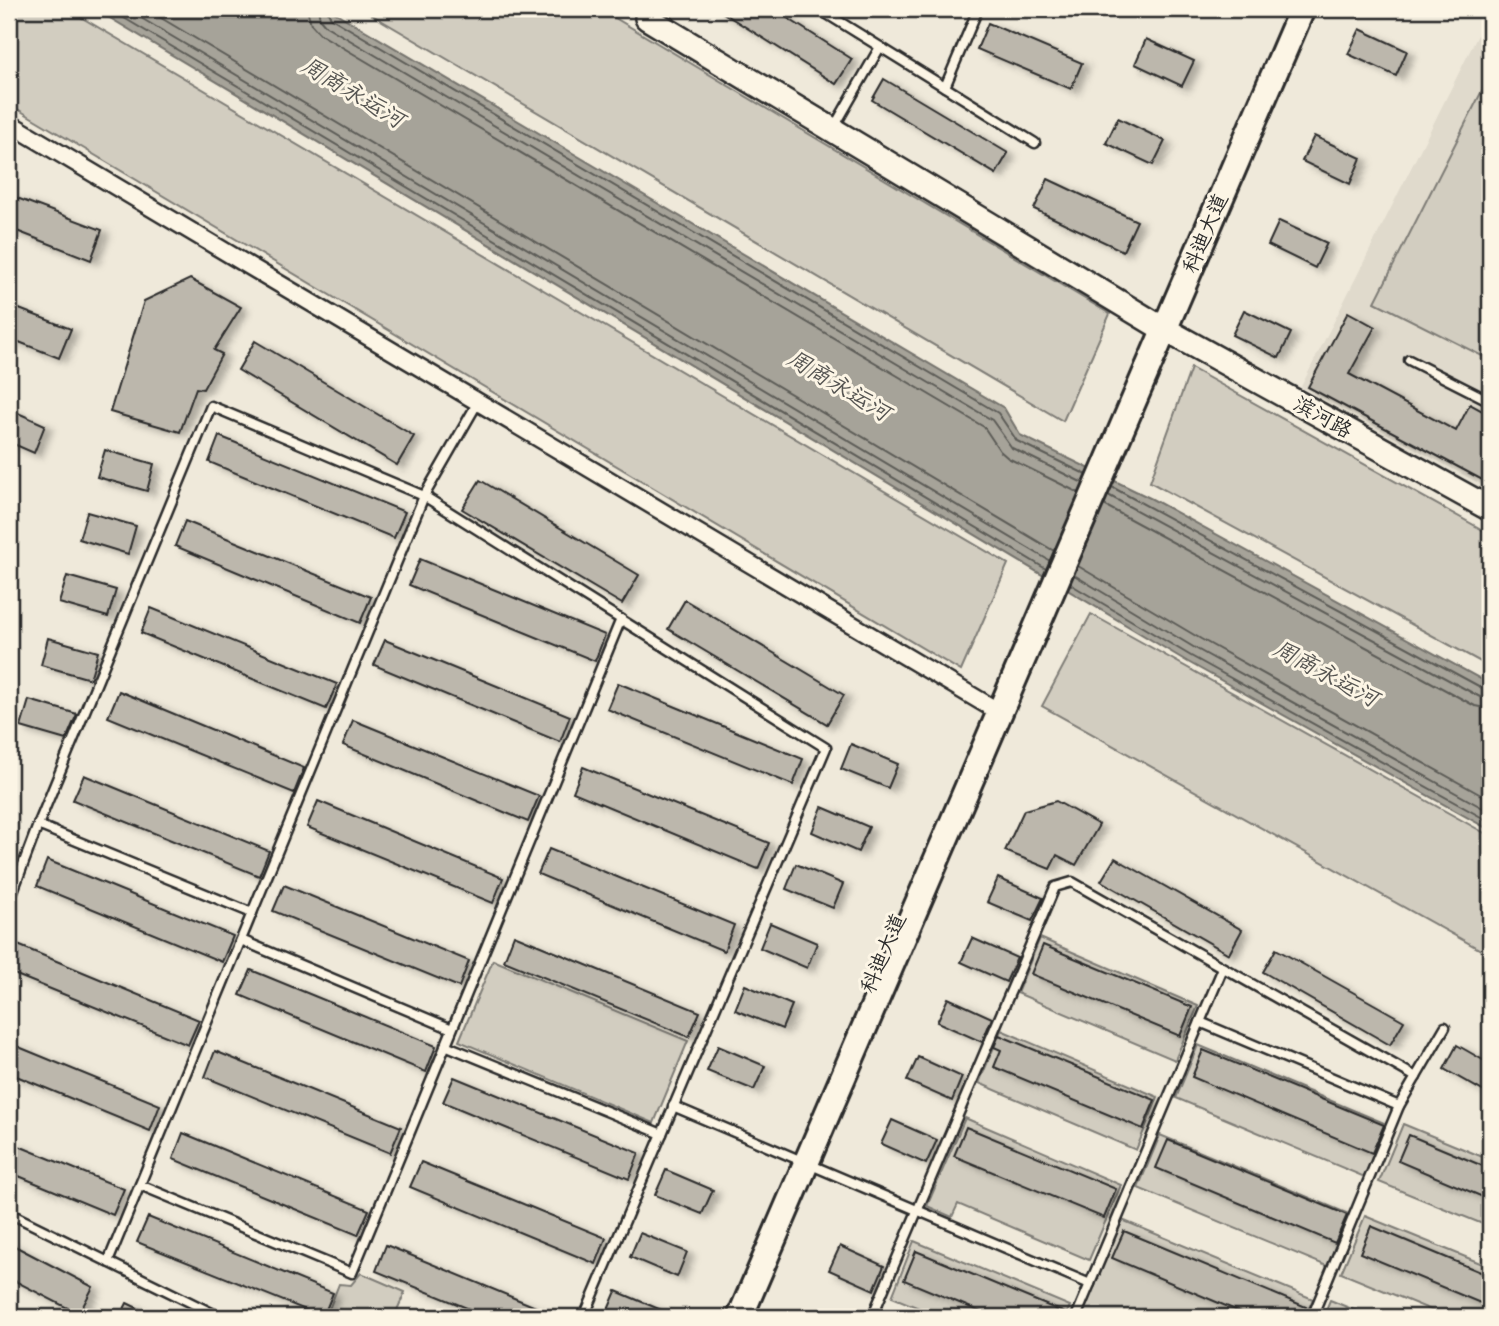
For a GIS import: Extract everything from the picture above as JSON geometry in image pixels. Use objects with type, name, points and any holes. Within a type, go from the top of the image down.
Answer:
[{"type":"main road","name":"科迪大道","points":[[727,1317],[801,1161],[1103,454],[1284,9]]},
{"type":"main road","name":"科迪大道","points":[[1156,325],[1302,9]]},
{"type":"main road","name":"科迪大道","points":[[740,1317],[801,1161],[989,706],[1045,590]]},
{"type":"street","name":"滨河路","points":[[650,9],[646,18],[1156,325],[1490,509]]},
{"type":"street","points":[[9,122],[989,706]]},
{"type":"lane","points":[[820,9],[1035,143]]},
{"type":"lane","points":[[945,87],[978,9]]},
{"type":"lane","points":[[832,130],[880,47]]},
{"type":"lane","points":[[1409,360],[1490,401]]},
{"type":"lane","points":[[108,1262],[424,496],[478,402]]},
{"type":"lane","points":[[9,902],[38,825],[211,406],[424,496],[825,748],[584,1317]]},
{"type":"lane","points":[[140,1185],[352,1273],[621,619]]},
{"type":"lane","points":[[38,825],[252,913]]},
{"type":"lane","points":[[872,1317],[1055,887],[1072,882],[1416,1077]]},
{"type":"lane","points":[[241,940],[452,1029]]},
{"type":"lane","points":[[1076,1317],[1223,968]]},
{"type":"lane","points":[[1200,1023],[1399,1106]]},
{"type":"lane","points":[[1312,1317],[1399,1106],[1445,1027]]},
{"type":"lane","points":[[445,1045],[662,1134]]},
{"type":"lane","points":[[673,1106],[1090,1284]]},
{"type":"lane","points":[[9,1213],[220,1317]]},
{"type":"shaded area","points":[[9,9],[67,9],[1008,564],[961,671],[9,104]]},
{"type":"shaded area","points":[[362,9],[600,9],[1110,314],[1063,421]]},
{"type":"shaded area","points":[[1490,11],[1490,489],[1301,387]]},
{"type":"shaded area","points":[[1490,75],[1490,360],[1375,302]]},
{"type":"shaded area","points":[[1191,368],[1490,534],[1490,667],[1150,482]]},
{"type":"shaded area","points":[[1091,614],[1490,836],[1490,955],[1042,706]]},
{"type":"shaded area","points":[[1040,938],[1198,1006],[1175,1060],[1017,993]]},
{"type":"shaded area","points":[[493,960],[688,1041],[654,1123],[459,1041]]},
{"type":"shaded area","points":[[1001,1030],[1158,1097],[1136,1150],[979,1083]]},
{"type":"shaded area","points":[[1198,1045],[1389,1125],[1367,1178],[1176,1098]]},
{"type":"shaded area","points":[[965,1118],[1121,1185],[1089,1260],[958,1204],[952,1217],[927,1206]]},
{"type":"shaded area","points":[[1403,1124],[1490,1160],[1490,1227],[1379,1182]]},
{"type":"shaded area","points":[[1160,1135],[1351,1215],[1329,1267],[1138,1188]]},
{"type":"shaded area","points":[[1365,1216],[1490,1267],[1490,1317],[1448,1317],[1341,1273]]},
{"type":"shaded area","points":[[1122,1220],[1313,1299],[1305,1317],[1082,1315]]},
{"type":"shaded area","points":[[914,1241],[1070,1306],[1065,1317],[941,1317],[892,1297]]},
{"type":"shaded area","points":[[361,1273],[405,1292],[394,1317],[326,1317],[339,1284],[351,1285]]},
{"type":"shaded area","points":[[1330,1300],[1371,1317],[1323,1317]]},
{"type":"water","name":"周商永运河","points":[[95,9],[329,9],[1004,408],[1020,435],[1152,499],[1490,684],[1490,830],[1188,662]]},
{"type":"building","points":[[717,9],[773,9],[852,59],[836,84]]},
{"type":"building","points":[[988,23],[1082,63],[1071,89],[977,49]]},
{"type":"building","points":[[1360,29],[1407,51],[1396,76],[1348,54]]},
{"type":"building","points":[[1146,39],[1194,61],[1182,86],[1135,64]]},
{"type":"building","points":[[884,79],[1008,153],[996,174],[872,100]]},
{"type":"building","points":[[1118,118],[1165,141],[1153,165],[1106,143]]},
{"type":"building","points":[[1314,136],[1361,158],[1350,184],[1302,161]]},
{"type":"building","points":[[1048,179],[1137,221],[1123,251],[1034,209]]},
{"type":"building","points":[[9,195],[102,230],[91,260],[9,228]]},
{"type":"building","points":[[1279,221],[1327,243],[1315,268],[1268,245]]},
{"type":"building","points":[[190,279],[241,307],[214,350],[222,354],[203,389],[196,388],[180,432],[110,412],[144,301]]},
{"type":"building","points":[[9,305],[71,329],[59,358],[9,338]]},
{"type":"building","points":[[1244,310],[1291,333],[1279,358],[1232,335]]},
{"type":"building","points":[[1348,312],[1375,327],[1349,374],[1456,431],[1470,404],[1490,415],[1490,484],[1308,387]]},
{"type":"building","points":[[255,341],[414,436],[397,465],[238,370]]},
{"type":"building","points":[[9,409],[45,425],[34,453],[9,442]]},
{"type":"building","points":[[219,436],[405,512],[394,538],[209,462]]},
{"type":"building","points":[[105,450],[154,464],[147,491],[97,477]]},
{"type":"building","points":[[480,480],[639,575],[622,604],[462,509]]},
{"type":"building","points":[[87,512],[136,526],[128,554],[79,539]]},
{"type":"building","points":[[185,521],[371,597],[360,623],[175,546]]},
{"type":"building","points":[[420,559],[605,635],[595,661],[409,585]]},
{"type":"building","points":[[67,576],[116,590],[108,617],[59,603]]},
{"type":"building","points":[[685,600],[844,695],[827,724],[668,629]]},
{"type":"building","points":[[151,608],[337,684],[326,709],[141,633]]},
{"type":"building","points":[[48,638],[98,652],[90,679],[41,665]]},
{"type":"building","points":[[385,640],[570,716],[560,742],[374,665]]},
{"type":"building","points":[[618,683],[803,759],[793,785],[607,709]]},
{"type":"building","points":[[119,691],[304,768],[294,793],[108,717]]},
{"type":"building","points":[[29,700],[77,714],[66,740],[21,727]]},
{"type":"building","points":[[353,720],[539,796],[528,822],[343,745]]},
{"type":"building","points":[[851,744],[898,764],[888,788],[841,769]]},
{"type":"building","points":[[583,767],[769,843],[758,869],[573,792]]},
{"type":"building","points":[[84,775],[269,851],[259,876],[73,800]]},
{"type":"building","points":[[318,801],[503,878],[493,903],[307,827]]},
{"type":"building","points":[[1056,801],[1099,825],[1076,865],[1057,855],[1050,869],[1005,851],[1024,810]]},
{"type":"building","points":[[822,807],[869,827],[858,852],[812,832]]},
{"type":"building","points":[[549,849],[734,925],[724,951],[538,874]]},
{"type":"building","points":[[1115,858],[1242,930],[1229,954],[1101,881]]},
{"type":"building","points":[[47,860],[233,936],[222,962],[37,886]]},
{"type":"building","points":[[796,864],[843,884],[833,908],[786,889]]},
{"type":"building","points":[[998,878],[1043,898],[1032,921],[987,902]]},
{"type":"building","points":[[284,885],[469,961],[459,987],[273,911]]},
{"type":"building","points":[[770,923],[817,943],[807,968],[760,948]]},
{"type":"building","points":[[514,935],[700,1012],[689,1037],[504,961]]},
{"type":"building","points":[[972,938],[1017,958],[1006,982],[961,962]]},
{"type":"building","points":[[13,943],[199,1020],[188,1045],[9,972],[9,954]]},
{"type":"building","points":[[1043,945],[1192,1007],[1180,1036],[1031,974]]},
{"type":"building","points":[[1276,949],[1404,1021],[1390,1045],[1263,972]]},
{"type":"building","points":[[251,970],[436,1046],[426,1072],[240,995]]},
{"type":"building","points":[[745,985],[792,1005],[782,1029],[735,1010]]},
{"type":"building","points":[[948,998],[992,1018],[982,1042],[937,1022]]},
{"type":"building","points":[[999,1035],[1155,1100],[1143,1129],[994,1067],[1001,1050],[994,1047]]},
{"type":"building","points":[[9,1043],[160,1105],[150,1131],[9,1073]]},
{"type":"building","points":[[1457,1045],[1490,1064],[1490,1095],[1444,1069]]},
{"type":"building","points":[[718,1046],[765,1066],[754,1090],[707,1071]]},
{"type":"building","points":[[1203,1050],[1384,1125],[1372,1153],[1192,1077]]},
{"type":"building","points":[[215,1051],[401,1127],[390,1153],[205,1077]]},
{"type":"building","points":[[918,1057],[962,1077],[952,1101],[907,1081]]},
{"type":"building","points":[[454,1077],[639,1153],[629,1179],[443,1102]]},
{"type":"building","points":[[892,1120],[937,1140],[926,1164],[881,1144]]},
{"type":"building","points":[[966,1127],[1116,1189],[1104,1218],[954,1156]]},
{"type":"building","points":[[183,1133],[369,1210],[358,1235],[173,1159]]},
{"type":"building","points":[[1409,1135],[1490,1169],[1490,1200],[1398,1161]]},
{"type":"building","points":[[1168,1140],[1347,1215],[1335,1243],[1156,1168]]},
{"type":"building","points":[[9,1142],[124,1189],[113,1215],[9,1172]]},
{"type":"building","points":[[421,1162],[606,1238],[596,1264],[410,1187]]},
{"type":"building","points":[[666,1170],[713,1190],[702,1214],[655,1195]]},
{"type":"building","points":[[148,1217],[333,1293],[323,1317],[137,1242]]},
{"type":"building","points":[[1371,1226],[1490,1276],[1490,1307],[1360,1253]]},
{"type":"building","points":[[1124,1231],[1306,1307],[1301,1317],[1252,1317],[1112,1258]]},
{"type":"building","points":[[640,1233],[687,1252],[677,1277],[630,1257]]},
{"type":"building","points":[[9,1243],[93,1287],[79,1314],[9,1278]]},
{"type":"building","points":[[386,1245],[560,1317],[489,1317],[376,1271]]},
{"type":"building","points":[[840,1246],[884,1266],[874,1290],[829,1270]]},
{"type":"building","points":[[916,1251],[1070,1317],[993,1317],[904,1280]]},
{"type":"building","points":[[616,1291],[678,1317],[605,1317]]},
{"type":"building","points":[[127,1303],[156,1317],[120,1317]]}]
